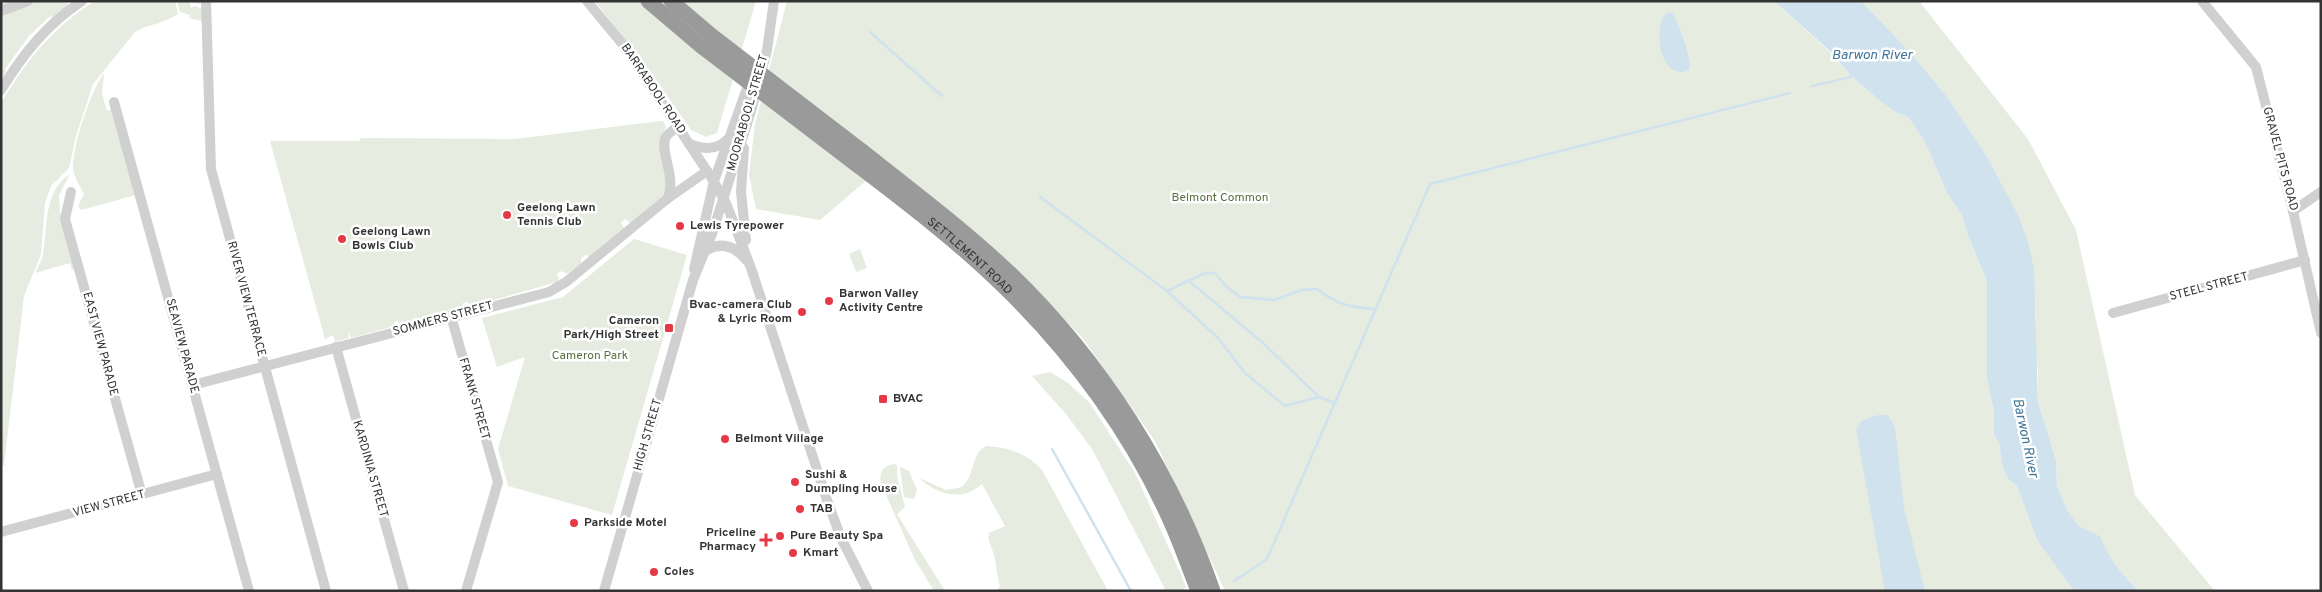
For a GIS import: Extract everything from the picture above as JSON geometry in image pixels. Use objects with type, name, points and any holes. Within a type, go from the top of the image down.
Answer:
[{"type":"highway","name":"SETTLEMENT ROAD","points":[[648,1],[701,46],[949,219],[1004,268],[1049,313],[1082,352],[1128,415],[1184,518],[1213,591]]},
{"type":"highway","name":"SETTLEMENT ROAD","points":[[671,1],[858,157],[1002,284],[1070,360],[1116,422],[1142,465],[1173,526],[1198,591]]},
{"type":"street","points":[[1,11],[28,1]]},
{"type":"street","points":[[1,90],[35,41],[52,24],[82,1]]},
{"type":"street","name":"RIVER VIEW TERRACE","points":[[206,1],[211,169],[326,591]]},
{"type":"street","name":"BARRABOOL ROAD","points":[[587,1],[625,47],[708,171],[723,198],[751,268]]},
{"type":"street","name":"MOORABOOL STREET","points":[[723,198],[765,58],[774,1]]},
{"type":"street","name":"GRAVEL PITS ROAD","points":[[2202,1],[2256,67],[2305,260],[2321,333]]},
{"type":"street","name":"MOORABOOL STREET","points":[[714,181],[770,27]]},
{"type":"street","name":"SEAVIEW PARADE","points":[[114,102],[250,591]]},
{"type":"street","points":[[746,126],[741,192],[743,222],[751,268],[827,500],[860,579],[868,591]]},
{"type":"street","points":[[667,199],[671,178],[664,145],[667,136],[678,127]]},
{"type":"street","points":[[689,144],[704,148],[714,148],[728,139]]},
{"type":"street","name":"SOMMERS STREET","points":[[193,386],[555,289],[667,199],[708,171]]},
{"type":"street","name":"HIGH STREET","points":[[693,280],[696,254],[714,181]]},
{"type":"street","name":"EAST VIEW PARADE","points":[[71,192],[65,218],[142,495]]},
{"type":"street","points":[[2293,211],[2321,192]]},
{"type":"street","name":"HIGH STREET","points":[[604,591],[693,280],[707,250],[723,198]]},
{"type":"street","points":[[707,250],[719,245],[727,245],[743,256],[751,268]]},
{"type":"street","name":"STEEL STREET","points":[[2113,313],[2305,260]]},
{"type":"street","name":"FRANK STREET","points":[[451,316],[498,482],[466,591]]},
{"type":"street","name":"KARDINIA STREET","points":[[336,347],[404,591]]},
{"type":"street","name":"VIEW STREET","points":[[1,532],[217,474]]},
{"type":"street","points":[[860,579],[860,591]]},
{"type":"green space","points":[[1,1],[67,1],[68,7],[54,18],[49,17],[29,36],[5,69],[6,72],[1,80]]},
{"type":"green space","points":[[95,1],[175,1],[178,14],[135,32],[93,84],[76,136],[69,168],[51,186],[45,203],[41,254],[24,296],[4,465],[1,466],[1,103],[20,73],[53,34]]},
{"type":"green space","points":[[177,1],[202,1],[200,4],[190,2],[191,8],[194,6],[201,8],[202,21],[189,18],[190,15],[180,12]]},
{"type":"green space","points":[[595,1],[756,1],[717,133],[706,137],[691,130],[657,81]]},
{"type":"green space","name":"Belmont Common","points":[[787,1],[1774,1],[1831,53],[1851,76],[1880,101],[1897,113],[1908,117],[1924,140],[1947,193],[1961,213],[1967,233],[1987,281],[1987,379],[1994,411],[1994,435],[1999,443],[2003,469],[2008,479],[2017,486],[2037,540],[2074,591],[1225,591],[1155,441],[1084,340],[1012,264],[887,163],[820,220],[756,209],[749,174],[755,124]]},
{"type":"green space","points":[[1861,1],[1919,1],[2028,139],[2076,230],[2135,495],[2215,591],[2139,591],[2116,566],[2100,536],[2079,526],[2067,510],[2057,486],[2056,460],[2038,402],[2038,370],[2034,347],[2036,312],[1999,181],[1986,155],[1945,94],[1909,51]]},
{"type":"green space","points":[[104,73],[102,94],[107,111],[112,109],[136,195],[81,210],[78,206],[84,194],[73,169],[76,147],[83,119]]},
{"type":"green space","name":"Geelong Lawn Tennis Club","points":[[663,121],[666,127],[660,139],[668,176],[664,193],[660,199],[631,223],[625,219],[621,223],[624,228],[590,256],[585,255],[581,259],[581,263],[567,274],[561,271],[557,274],[559,279],[557,282],[470,307],[467,302],[463,303],[463,308],[400,325],[398,321],[394,322],[394,326],[351,338],[348,331],[349,338],[335,342],[333,335],[325,339],[270,141],[359,141],[361,138],[515,139]]},
{"type":"green space","points":[[70,174],[59,195],[60,214],[63,215],[77,268],[72,270],[70,263],[35,273],[43,254],[48,210],[51,200],[61,181]]},
{"type":"green space","name":"Cameron Park","points":[[634,239],[687,255],[612,515],[508,486],[498,449],[525,357],[497,367],[482,318],[563,297]]},
{"type":"green space","points":[[860,249],[867,268],[856,272],[849,254]]},
{"type":"green space","points":[[1050,372],[1068,383],[1089,402],[1135,473],[1186,587],[1182,591],[1166,591],[1092,449],[1066,414],[1032,376]]},
{"type":"green space","points":[[987,446],[1017,452],[1042,470],[1108,591],[985,591],[997,590],[1000,586],[989,533],[1005,526],[982,484],[975,490],[967,493],[950,494],[934,489],[919,478],[946,490],[962,487],[970,476],[978,453]]},
{"type":"green space","points":[[897,465],[897,476],[905,507],[897,514],[945,591],[934,591],[915,560],[881,484],[880,477],[882,471],[887,466]]},
{"type":"green space","points":[[900,467],[909,471],[917,490],[914,499],[904,497]]},
{"type":"water","name":"Barwon River","points":[[1774,1],[1861,1],[1909,51],[1945,94],[1986,155],[2018,215],[2028,242],[2034,269],[2038,402],[2056,460],[2057,486],[2067,510],[2079,526],[2100,536],[2116,566],[2139,591],[2074,591],[2037,540],[2017,486],[2008,479],[2003,469],[1999,443],[1994,435],[1994,411],[1987,379],[1987,281],[1967,233],[1961,213],[1947,193],[1924,140],[1908,117],[1897,113],[1880,101],[1851,76],[1832,53]]},
{"type":"water","points":[[1667,13],[1672,13],[1678,24],[1689,58],[1689,70],[1679,72],[1671,68],[1665,61],[1661,51],[1660,29],[1662,19]]},
{"type":"water","points":[[1888,415],[1895,427],[1904,508],[1925,591],[1885,591],[1856,429],[1866,419]]},
{"type":"waterway","points":[[870,32],[942,96]]},
{"type":"waterway","points":[[1812,86],[1851,77]]},
{"type":"waterway","points":[[1234,581],[1267,559],[1430,184],[1790,93]]},
{"type":"waterway","points":[[1040,197],[1167,291],[1218,338],[1245,373],[1285,406],[1319,397],[1335,403]]},
{"type":"waterway","points":[[1167,291],[1205,273],[1215,273],[1227,287],[1240,297],[1274,300],[1302,290],[1317,289],[1331,299],[1344,304],[1375,309]]},
{"type":"waterway","points":[[1188,280],[1263,343],[1319,397]]},
{"type":"waterway","points":[[1052,449],[1131,591]]},
{"type":"place","name":"Geelong Lawn Tennis Club","points":[[507,215]]},
{"type":"place","name":"Lewis Tyrepower","points":[[680,226]]},
{"type":"place","name":"Geelong Lawn Bowls Club","points":[[342,239]]},
{"type":"place","name":"Barwon Valley Activity Centre","points":[[829,301]]},
{"type":"place","name":"Bvac-camera Club & Lyric Room","points":[[802,312]]},
{"type":"place","name":"Cameron Park/High Street","points":[[669,328]]},
{"type":"place","name":"BVAC","points":[[883,399]]},
{"type":"place","name":"Belmont Village","points":[[725,439]]},
{"type":"place","name":"Sushi & Dumpling House","points":[[795,482]]},
{"type":"place","name":"TAB","points":[[800,509]]},
{"type":"place","name":"Parkside Motel","points":[[574,523]]},
{"type":"place","name":"Pure Beauty Spa","points":[[780,536]]},
{"type":"place","name":"Priceline Pharmacy","points":[[766,540]]},
{"type":"place","name":"Kmart","points":[[793,553]]},
{"type":"place","name":"Coles","points":[[654,572]]}]
